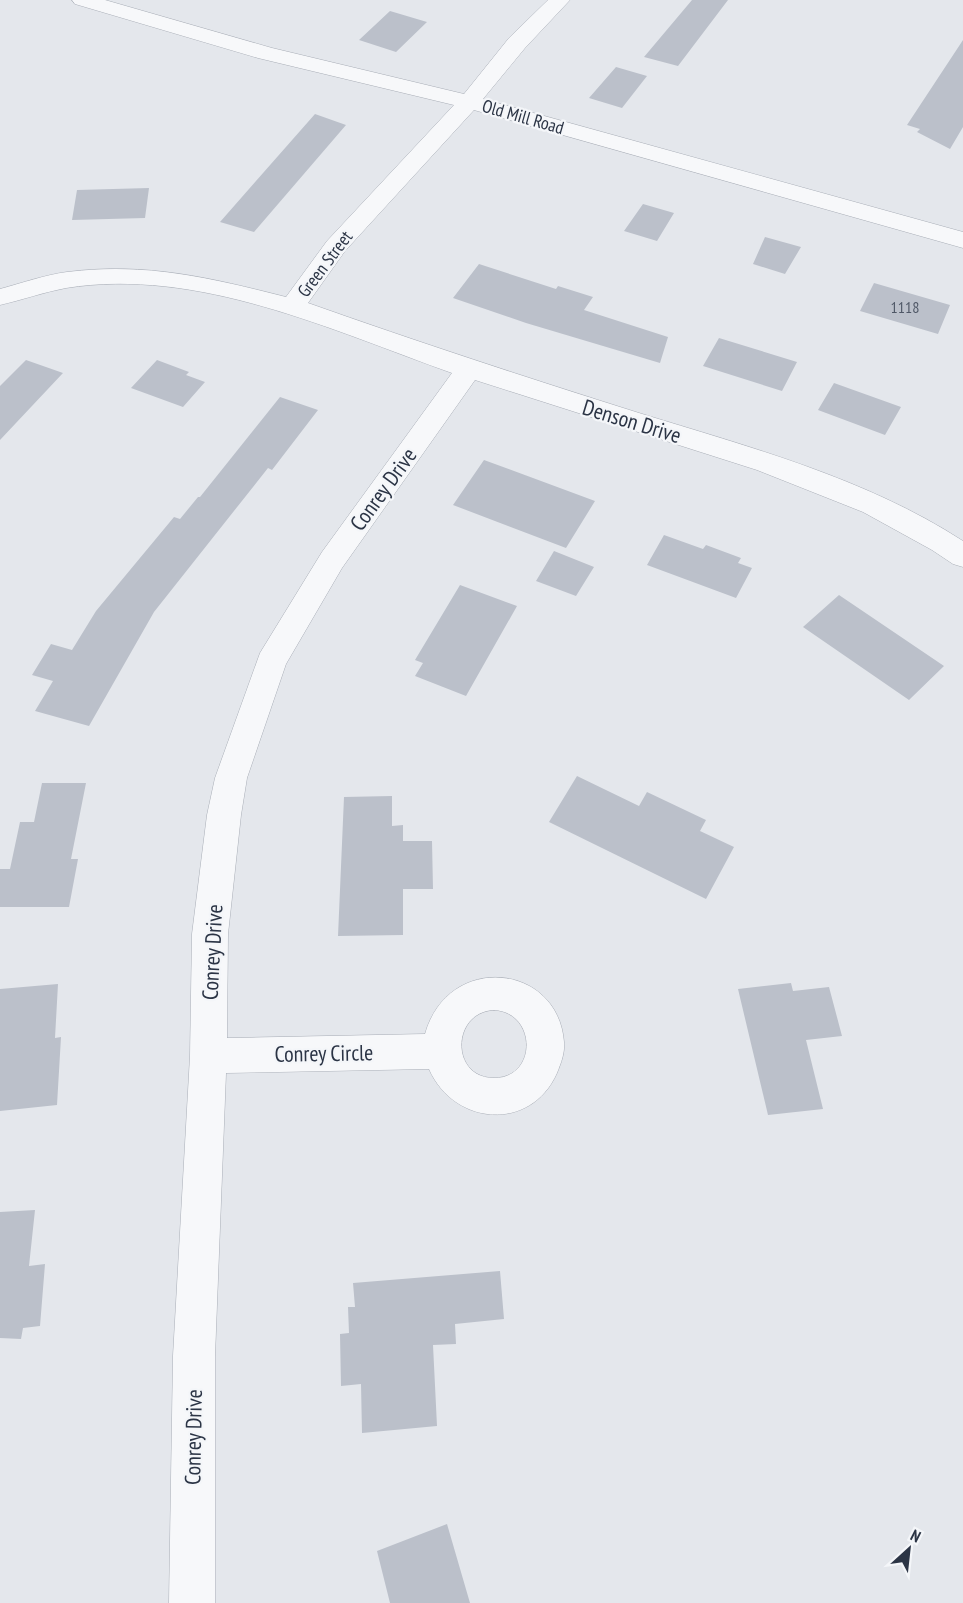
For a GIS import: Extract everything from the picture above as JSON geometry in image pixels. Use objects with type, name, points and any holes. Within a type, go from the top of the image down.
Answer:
[{"type":"street","name":"Old Mill Road","points":[[82,0],[266,53],[469,102],[963,240]]},
{"type":"street","name":"Green Street","points":[[0,297],[66,280],[136,276],[202,284],[292,307],[336,246],[469,102],[518,43],[560,0]]},
{"type":"street","name":"Denson Drive","points":[[292,307],[469,369],[767,463],[873,505],[963,556]]},
{"type":"street","name":"Conrey Drive","points":[[192,1603],[194,1356],[208,1056],[210,934],[224,815],[231,778],[271,662],[332,560],[469,369]]},
{"type":"street","name":"Conrey Circle","points":[[208,1056],[441,1051]]},
{"type":"building","points":[[692,0],[728,0],[678,66],[644,57]]},
{"type":"building","points":[[390,11],[427,22],[396,52],[359,40]]},
{"type":"building","points":[[963,40],[963,127],[950,149],[917,132],[920,129],[907,125]]},
{"type":"building","points":[[616,67],[647,76],[622,108],[589,98]]},
{"type":"building","points":[[315,114],[346,125],[254,232],[220,222]]},
{"type":"building","points":[[149,188],[145,218],[72,220],[77,190]]},
{"type":"building","points":[[643,204],[674,213],[657,241],[624,231]]},
{"type":"building","points":[[765,237],[801,247],[785,274],[753,264]]},
{"type":"building","points":[[479,264],[556,289],[558,286],[593,297],[584,310],[668,337],[660,363],[526,323],[453,298]]},
{"type":"building","points":[[874,283],[950,305],[938,334],[860,311]]},
{"type":"building","points":[[719,338],[797,362],[782,391],[703,366]]},
{"type":"building","points":[[26,360],[63,373],[0,440],[0,386]]},
{"type":"building","points":[[157,360],[189,372],[186,375],[205,382],[183,407],[131,388]]},
{"type":"building","points":[[834,383],[901,407],[885,435],[818,410]]},
{"type":"building","points":[[280,397],[318,410],[272,470],[268,468],[154,612],[89,726],[35,711],[53,681],[32,675],[51,644],[72,650],[96,611],[174,517],[180,519],[200,497]]},
{"type":"building","points":[[484,460],[595,501],[566,548],[453,505]]},
{"type":"building","points":[[664,535],[703,549],[706,545],[741,558],[738,563],[752,568],[736,598],[647,565]]},
{"type":"building","points":[[554,551],[594,567],[576,596],[536,581]]},
{"type":"building","points":[[460,585],[517,606],[466,696],[415,676],[423,663],[415,660]]},
{"type":"building","points":[[839,595],[944,666],[909,700],[803,627]]},
{"type":"building","points":[[577,776],[639,806],[647,792],[706,820],[700,831],[734,847],[706,899],[549,822]]},
{"type":"building","points":[[42,783],[86,783],[71,859],[78,859],[69,907],[0,907],[0,869],[10,869],[20,822],[34,822]]},
{"type":"building","points":[[392,796],[392,826],[403,825],[403,841],[432,841],[433,889],[403,889],[403,935],[338,936],[344,797]]},
{"type":"building","points":[[791,983],[793,991],[829,987],[842,1036],[806,1040],[823,1109],[768,1115],[738,989]]},
{"type":"building","points":[[58,984],[55,1038],[61,1037],[57,1105],[0,1111],[0,989]]},
{"type":"building","points":[[35,1210],[29,1266],[45,1264],[40,1326],[23,1328],[21,1339],[0,1338],[0,1212]]},
{"type":"building","points":[[500,1271],[504,1319],[455,1324],[456,1344],[433,1345],[437,1426],[362,1433],[361,1384],[341,1386],[340,1334],[349,1333],[348,1307],[355,1307],[353,1283]]},
{"type":"building","points":[[447,1524],[470,1603],[390,1603],[377,1551]]}]
